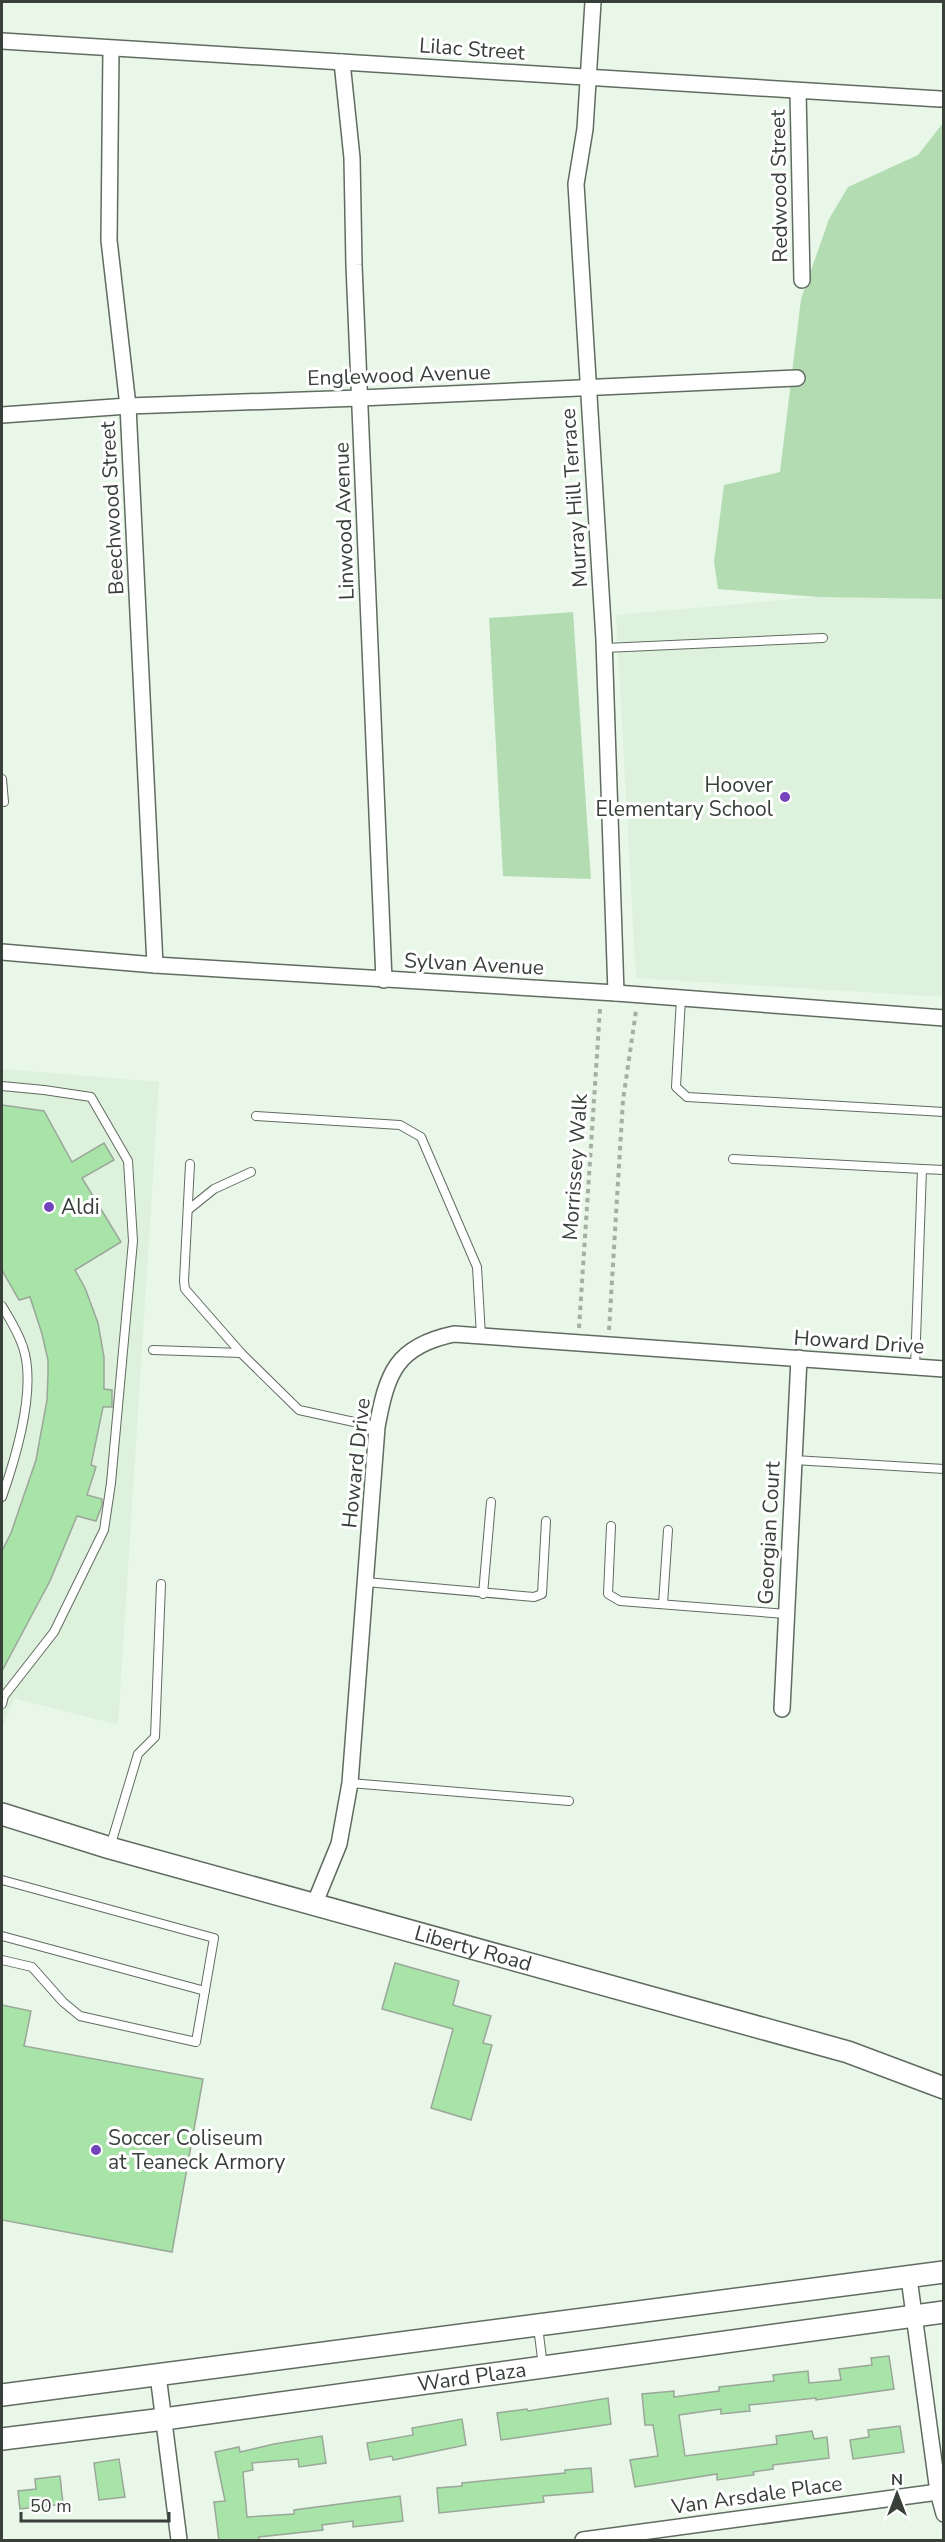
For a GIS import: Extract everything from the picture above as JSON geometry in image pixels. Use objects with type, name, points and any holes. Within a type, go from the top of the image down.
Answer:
[{"type":"street","name":"Murray Hill Terrace","points":[[593,2],[585,129],[576,184],[604,648],[609,992]]},
{"type":"street","name":"Lilac Street","points":[[2,41],[940,99]]},
{"type":"street","name":"Beechwood Street","points":[[111,49],[109,240],[128,405],[155,965]]},
{"type":"street","name":"Linwood Avenue","points":[[342,62],[352,158],[384,980]]},
{"type":"street","name":"Redwood Street","points":[[798,91],[802,280]]},
{"type":"street","name":"Englewood Avenue","points":[[2,415],[128,405],[360,398],[797,378]]},
{"type":"street","name":"Sylvan Avenue","points":[[2,952],[155,965],[638,994],[944,1018]]},
{"type":"street","name":"Howard Drive","points":[[314,1905],[339,1844],[350,1783],[377,1427],[383,1394],[393,1369],[412,1348],[436,1338],[454,1334],[944,1369]]},
{"type":"street","name":"Georgian Court","points":[[782,1709],[799,1358]]},
{"type":"street","name":"Liberty Road","points":[[4,1818],[848,2052],[944,2088]]},
{"type":"street","name":"Ward Plaza","points":[[2,2395],[944,2272]]},
{"type":"street","points":[[909,2278],[938,2492],[944,2514]]},
{"type":"street","name":"Ward Plaza","points":[[2,2439],[944,2313]]},
{"type":"street","points":[[158,2375],[179,2541]]},
{"type":"street","name":"Van Arsdale Place","points":[[583,2541],[938,2492]]},
{"type":"lane","points":[[604,648],[824,638]]},
{"type":"lane","points":[[2,779],[4,801],[2,802]]},
{"type":"lane","points":[[681,998],[676,1087],[687,1097],[944,1112]]},
{"type":"lane","points":[[2,1086],[44,1089],[91,1097],[128,1161],[134,1241],[111,1483],[104,1530],[54,1632],[4,1696],[2,1704]]},
{"type":"lane","points":[[256,1116],[400,1125],[421,1137],[477,1267],[481,1336]]},
{"type":"lane","points":[[733,1160],[944,1170]]},
{"type":"lane","points":[[190,1164],[185,1290],[241,1353],[299,1410],[377,1427]]},
{"type":"lane","points":[[915,1367],[922,1169]]},
{"type":"lane","points":[[188,1210],[214,1189],[250,1172]]},
{"type":"lane","points":[[2,1306],[24,1349],[27,1368],[22,1428],[2,1497]]},
{"type":"lane","points":[[153,1350],[241,1353]]},
{"type":"lane","points":[[794,1460],[944,1469]]},
{"type":"lane","points":[[483,1594],[491,1502]]},
{"type":"lane","points":[[366,1582],[534,1597],[542,1594],[546,1521]]},
{"type":"lane","points":[[611,1526],[608,1594],[620,1601],[786,1614]]},
{"type":"lane","points":[[663,1604],[668,1530]]},
{"type":"lane","points":[[110,1848],[138,1754],[155,1737],[161,1584]]},
{"type":"lane","points":[[350,1783],[569,1801]]},
{"type":"lane","points":[[2,1880],[214,1938],[196,2042],[80,2016],[63,2002],[32,1967],[2,1960]]},
{"type":"lane","points":[[2,1936],[205,1990]]},
{"type":"lane","points":[[537,2326],[543,2368]]},
{"type":"path","name":"Morrissey Walk","points":[[578,1343],[609,992]]},
{"type":"path","points":[[608,1345],[623,1100],[638,994]]},
{"type":"shaded area","name":"Hoover Elementary School","points":[[817,597],[943,599],[943,997],[636,978],[616,615]]},
{"type":"shaded area","points":[[2,1069],[159,1082],[118,1725],[14,1698],[2,1729]]},
{"type":"green space","points":[[943,123],[943,599],[818,597],[718,589],[714,562],[724,485],[780,472],[801,299],[829,219],[848,187],[918,155]]},
{"type":"green space","points":[[573,612],[591,879],[503,876],[489,618]]},
{"type":"building","points":[[2,1105],[44,1111],[72,1162],[104,1143],[114,1160],[82,1178],[121,1242],[75,1270],[85,1288],[98,1323],[104,1357],[104,1389],[112,1390],[112,1407],[103,1407],[91,1465],[96,1467],[87,1495],[102,1499],[102,1505],[96,1521],[77,1516],[50,1581],[2,1671],[2,1551],[11,1533],[36,1460],[47,1400],[48,1360],[30,1297],[19,1300],[2,1270]]},
{"type":"building","points":[[395,1963],[459,1981],[453,2005],[491,2016],[483,2043],[492,2045],[471,2120],[431,2108],[453,2029],[382,2009]]},
{"type":"building","name":"Soccer Coliseum at Teaneck Armory","points":[[2,2005],[31,2011],[24,2046],[203,2079],[172,2252],[2,2220]]},
{"type":"building","points":[[889,2356],[894,2389],[816,2400],[816,2398],[749,2405],[750,2411],[721,2414],[721,2409],[679,2415],[685,2456],[777,2444],[776,2436],[812,2431],[814,2439],[827,2437],[829,2458],[773,2465],[773,2469],[753,2472],[754,2475],[717,2480],[717,2474],[635,2487],[630,2460],[658,2456],[653,2425],[645,2425],[642,2394],[674,2391],[674,2397],[719,2391],[719,2387],[774,2381],[773,2375],[808,2371],[809,2383],[841,2380],[839,2369],[872,2365],[871,2358]]},
{"type":"building","points":[[608,2398],[611,2424],[501,2440],[497,2413],[527,2409],[528,2411]]},
{"type":"building","points":[[462,2419],[466,2445],[393,2460],[392,2456],[370,2460],[367,2443],[413,2435],[412,2428]]},
{"type":"building","points":[[900,2426],[904,2452],[853,2459],[850,2440],[869,2437],[868,2430]]},
{"type":"building","points":[[322,2436],[326,2463],[299,2467],[298,2459],[252,2463],[253,2470],[243,2472],[247,2517],[294,2514],[294,2510],[400,2496],[403,2521],[353,2527],[353,2521],[322,2525],[323,2530],[259,2537],[259,2541],[219,2541],[214,2502],[225,2501],[215,2452],[239,2447],[240,2452]]},
{"type":"building","points":[[119,2459],[125,2497],[99,2500],[94,2463]]},
{"type":"building","points":[[591,2468],[593,2492],[543,2496],[544,2502],[439,2513],[437,2488]]},
{"type":"building","points":[[60,2476],[63,2504],[20,2509],[18,2491],[36,2489],[35,2479]]},
{"type":"place","name":"Hoover Elementary School","points":[[785,797]]},
{"type":"place","name":"Aldi","points":[[49,1207]]},
{"type":"place","name":"Soccer Coliseum at Teaneck Armory","points":[[96,2150]]}]
